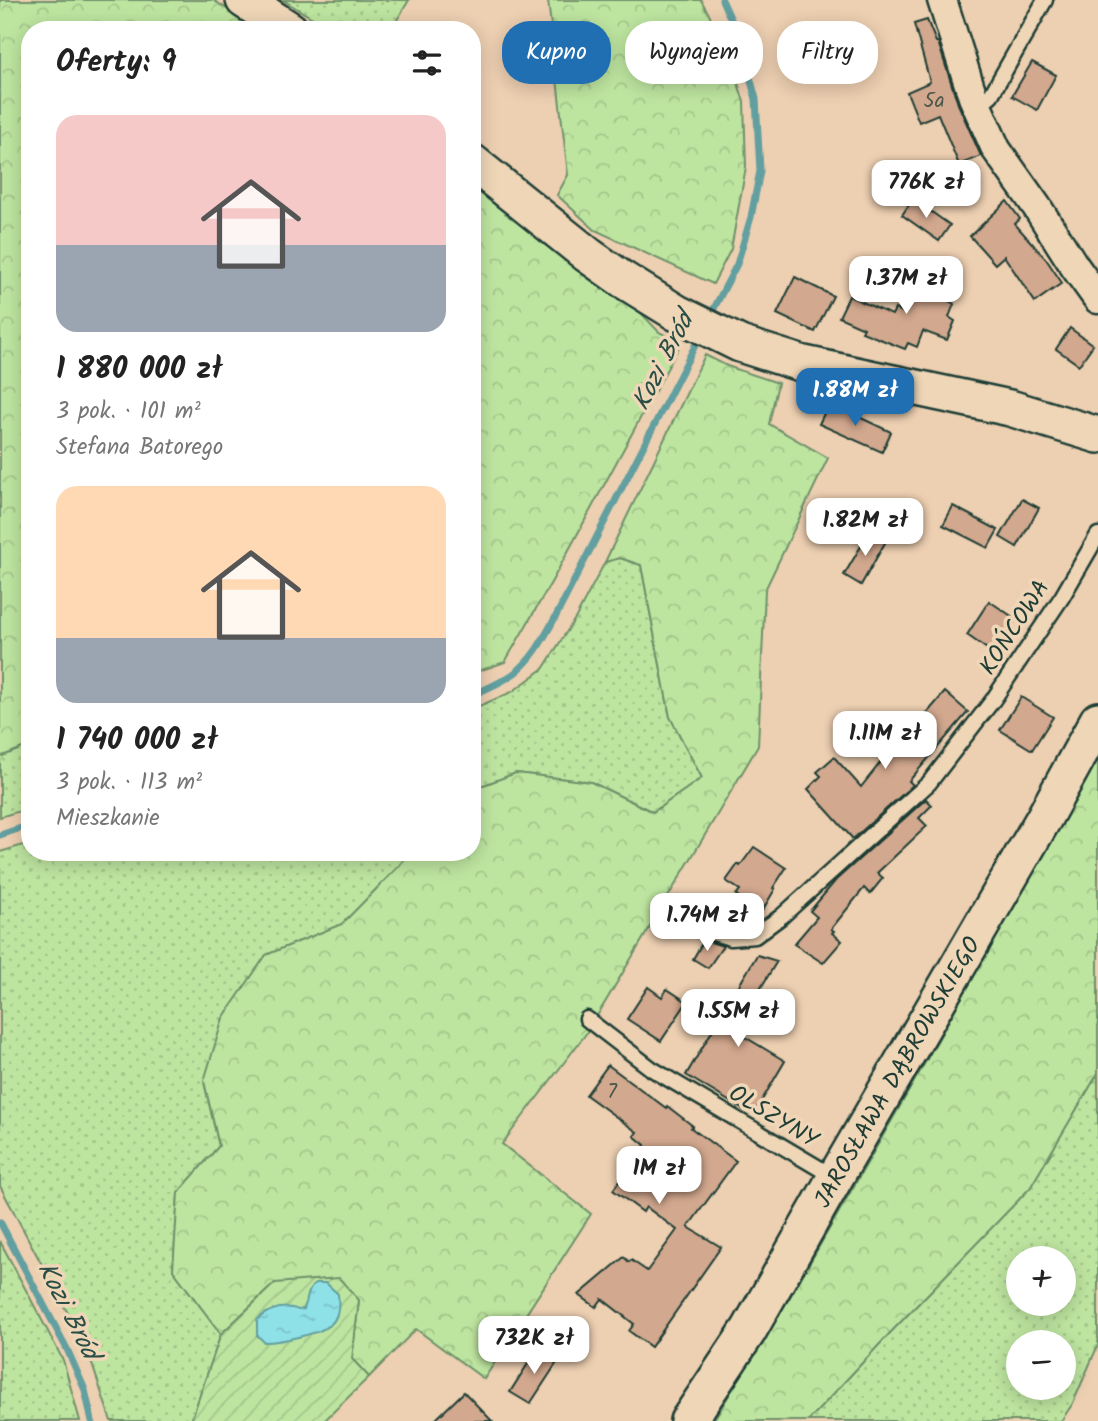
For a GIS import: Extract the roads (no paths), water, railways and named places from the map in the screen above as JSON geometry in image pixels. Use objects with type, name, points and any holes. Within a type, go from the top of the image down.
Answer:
[{"type":"street","points":[[244,0],[276,21]]},
{"type":"street","points":[[942,0],[977,107],[996,149],[1098,299]]},
{"type":"street","points":[[481,169],[622,279],[677,313],[740,344],[800,363],[1010,408],[1098,435]]},
{"type":"street","name":"JAROSŁAWA DĄBROWSKIEGO","points":[[688,1421],[749,1331],[1098,720]]},
{"type":"lane","points":[[977,107],[991,95],[1045,0]]},
{"type":"lane","name":"KOŃCOWA","points":[[667,920],[731,938],[755,936],[782,916],[929,783],[993,700],[1062,597],[1098,535]]},
{"type":"lane","name":"OLSZYNY","points":[[587,1019],[652,1069],[835,1178]]},
{"type":"water","points":[[316,1283],[326,1283],[338,1294],[337,1314],[330,1325],[316,1332],[285,1340],[264,1342],[257,1335],[257,1320],[264,1314],[278,1309],[304,1309],[309,1291]]},
{"type":"waterway","name":"Kozi Bród","points":[[708,320],[737,264],[751,217],[760,171],[756,99],[739,37],[722,0]]},
{"type":"waterway","name":"Kozi Bród","points":[[481,691],[516,672],[538,647],[700,336]]},
{"type":"waterway","name":"Kozi Bród","points":[[0,835],[21,828]]},
{"type":"waterway","name":"Kozi Bród","points":[[0,1222],[67,1349],[85,1390],[92,1421]]}]
